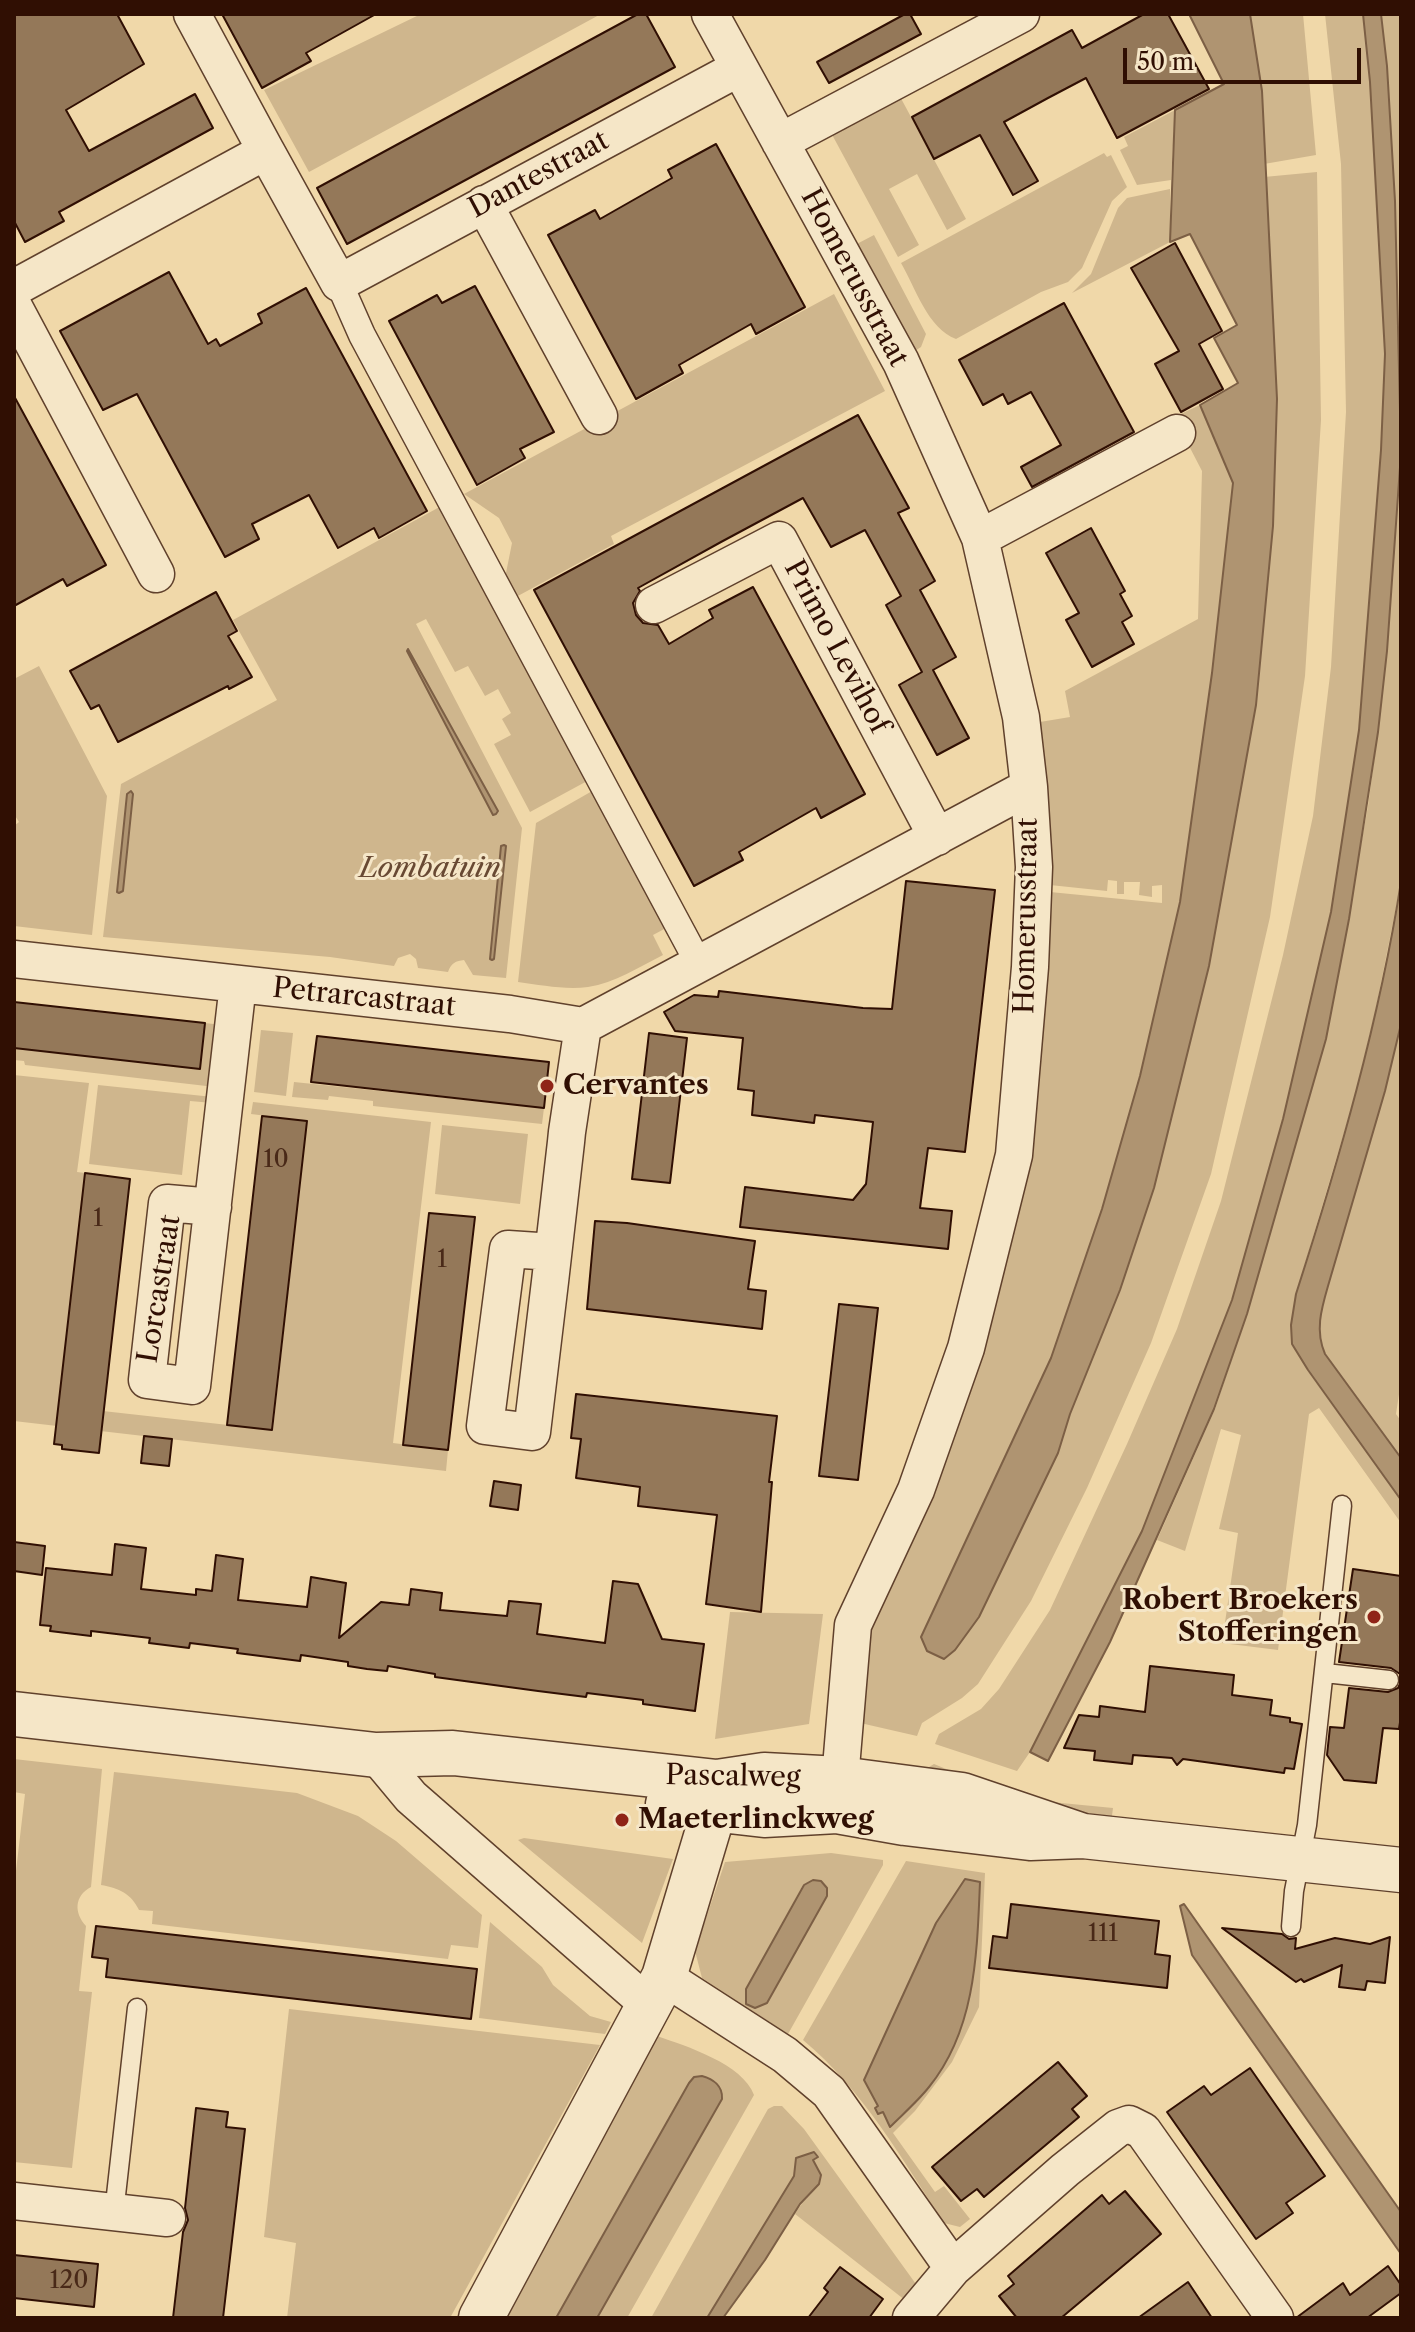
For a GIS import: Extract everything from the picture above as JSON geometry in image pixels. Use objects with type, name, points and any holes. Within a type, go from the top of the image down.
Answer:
[{"type":"street","points":[[192,14],[339,283],[362,335],[699,964]]},
{"type":"street","name":"Homerusstraat","points":[[710,14],[901,362],[980,538],[1021,717],[1029,787],[1034,867],[1030,967],[1014,1155],[966,1348],[916,1490],[853,1625],[839,1795]]},
{"type":"street","points":[[780,142],[1021,14]]},
{"type":"street","name":"Dantestraat","points":[[339,283],[739,68]]},
{"type":"street","points":[[14,288],[266,151]]},
{"type":"street","points":[[484,204],[599,416]]},
{"type":"street","points":[[14,307],[156,574]]},
{"type":"street","points":[[980,538],[1177,433]]},
{"type":"street","name":"Primo Levihof","points":[[654,605],[779,540],[937,837]]},
{"type":"street","points":[[553,1252],[583,1026],[1029,787]]},
{"type":"street","name":"Petrarcastraat","points":[[14,959],[510,1014],[583,1026]]},
{"type":"street","name":"Lorcastraat","points":[[213,1207],[238,984]]},
{"type":"street","name":"Pascalweg","points":[[14,1714],[376,1755],[453,1778],[716,1796],[764,1815],[839,1795],[905,1823],[1030,1838],[1083,1836],[1401,1870]]},
{"type":"street","points":[[376,1755],[411,1797],[656,1991],[785,2055],[829,2092],[953,2268]]},
{"type":"street","points":[[481,2318],[656,1991],[716,1796]]},
{"type":"street","points":[[911,2318],[953,2268],[1065,2170],[1118,2128],[1129,2124],[1143,2131],[1275,2318]]},
{"type":"street","points":[[14,2201],[167,2218]]},
{"type":"lane","points":[[1291,1927],[1325,1673],[1342,1505]]},
{"type":"lane","points":[[1325,1673],[1389,1680]]},
{"type":"lane","points":[[114,2213],[137,2008]]},
{"type":"green space","points":[[421,14],[601,14],[309,172],[264,90]]},
{"type":"green space","points":[[1250,14],[1303,14],[1316,155],[1264,164],[1262,91]]},
{"type":"green space","points":[[1325,14],[1363,14],[1370,82],[1385,354],[1381,450],[1359,730],[1331,912],[1283,1119],[1232,1300],[1142,1531],[1030,1752],[1017,1771],[935,1744],[939,1734],[981,1709],[999,1689],[1050,1610],[1177,1329],[1221,1201],[1283,955],[1313,816],[1331,667],[1346,412],[1341,164]]},
{"type":"green space","points":[[1381,14],[1401,14],[1401,453],[1395,201]]},
{"type":"green space","points":[[897,91],[966,219],[947,230],[917,174],[889,189],[919,245],[898,257],[829,129]]},
{"type":"green space","points":[[1175,110],[1171,180],[1137,185],[1120,150],[1128,146],[1124,137]]},
{"type":"green space","points":[[1104,153],[1107,157],[1111,155],[1127,187],[1112,201],[1082,268],[1068,282],[1041,292],[956,339],[946,334],[923,306],[901,263]]},
{"type":"green space","points":[[1317,172],[1321,420],[1305,676],[1270,917],[1211,1174],[1151,1343],[1087,1488],[1031,1601],[978,1684],[922,1723],[917,1736],[856,1722],[865,1638],[1036,1093],[1047,983],[1050,892],[1162,903],[1162,885],[1152,886],[1152,897],[1139,895],[1140,882],[1124,882],[1124,894],[1117,894],[1117,881],[1108,880],[1107,891],[1050,885],[1049,818],[1034,723],[1070,717],[1065,691],[1198,619],[1202,471],[1174,417],[1200,405],[1233,483],[1212,673],[1180,902],[1140,1076],[1102,1209],[1051,1358],[921,1637],[1058,1453],[1070,1414],[1120,1290],[1154,1188],[1209,966],[1256,705],[1273,526],[1277,399],[1264,177]]},
{"type":"green space","points":[[1170,189],[1170,242],[1072,293],[1091,274],[1118,208],[1127,198]]},
{"type":"green space","points":[[874,235],[926,334],[921,347],[910,354],[851,247]]},
{"type":"green space","points":[[834,294],[885,391],[611,536],[614,544],[516,597],[505,578],[512,543],[499,518],[464,494]]},
{"type":"green space","points":[[1401,453],[1401,882],[1354,1099],[1296,1294],[1307,1370],[1401,1500],[1401,1523],[1319,1408],[1309,1414],[1278,1650],[1222,1643],[1238,1533],[1219,1529],[1241,1435],[1221,1429],[1185,1551],[1157,1540],[1215,1409],[1247,1314],[1326,1039],[1368,806],[1378,732]]},
{"type":"green space","name":"Lombatuin","points":[[445,504],[589,780],[530,812],[494,744],[511,735],[502,719],[511,713],[498,689],[485,696],[468,666],[455,672],[426,619],[416,624],[522,828],[506,978],[473,975],[464,960],[454,963],[448,972],[418,968],[416,959],[410,954],[398,958],[394,966],[330,957],[103,937],[121,784],[277,700],[233,620]]},
{"type":"green space","points":[[39,666],[107,796],[92,935],[14,926],[14,826],[19,822],[14,814],[14,679]]},
{"type":"green space","points":[[594,790],[668,927],[653,935],[663,955],[617,978],[588,987],[562,988],[518,982],[536,823]]},
{"type":"green space","points":[[205,1023],[222,1025],[215,1087],[25,1065],[24,1061],[14,1060],[14,1048]]},
{"type":"green space","points":[[1401,1024],[1401,1381],[1396,1414],[1401,1421],[1401,1458],[1325,1354],[1320,1329],[1325,1295],[1385,1091]]},
{"type":"green space","points":[[261,1030],[293,1033],[286,1096],[254,1092]]},
{"type":"green space","points":[[14,1075],[89,1083],[77,1172],[85,1173],[58,1406],[273,1430],[307,1121],[251,1114],[253,1102],[431,1122],[393,1443],[448,1450],[446,1471],[14,1421]]},
{"type":"green space","points":[[294,1082],[544,1108],[542,1124],[373,1106],[373,1101],[329,1096],[328,1100],[292,1097]]},
{"type":"green space","points":[[98,1085],[213,1097],[213,1103],[190,1101],[182,1175],[89,1164]]},
{"type":"green space","points":[[442,1125],[528,1134],[520,1204],[435,1194]]},
{"type":"green space","points":[[730,1612],[823,1614],[809,1724],[715,1739]]},
{"type":"green space","points":[[14,1759],[102,1769],[91,1887],[81,1895],[78,1905],[79,1916],[86,1926],[79,1991],[92,1992],[72,2168],[14,2162],[14,1888],[25,1794],[14,1792]]},
{"type":"green space","points":[[934,1764],[1009,1795],[1113,1808],[1111,1823],[1055,1814],[923,1780],[924,1770]]},
{"type":"green space","points":[[114,1772],[297,1793],[358,1816],[396,1841],[482,1915],[478,1948],[451,1945],[448,1959],[152,1924],[153,1911],[139,1910],[123,1892],[101,1885]]},
{"type":"green space","points":[[524,1838],[673,1859],[642,1943],[518,1840]]},
{"type":"green space","points":[[831,1853],[883,1860],[788,2034],[702,1978],[695,1951],[725,1862]],"holes":[[[813,1880],[827,1896],[767,2003],[755,2007],[746,2004],[746,1989],[803,1885]]]},
{"type":"green space","points":[[906,1861],[985,1873],[979,2007],[952,2062],[915,2111],[893,2133],[935,2192],[944,2186],[970,2219],[960,2227],[944,2223],[863,2103],[803,2040]],"holes":[[[965,1879],[980,1882],[972,1985],[954,2046],[938,2075],[917,2101],[890,2126],[883,2112],[878,2114],[875,2108],[879,2106]]]},
{"type":"green space","points":[[490,1922],[542,1967],[553,1985],[590,2016],[611,2022],[605,2034],[479,2018]]},
{"type":"green space","points":[[289,2009],[600,2045],[450,2318],[287,2318],[296,2243],[264,2237]]},
{"type":"green space","points":[[657,2036],[726,2065],[748,2084],[754,2095],[627,2318],[596,2318],[722,2099],[710,2078],[699,2077],[689,2083],[556,2318],[501,2318],[646,2049]]},
{"type":"green space","points":[[782,2106],[804,2129],[921,2291],[910,2304],[795,2214],[817,2184],[813,2160],[796,2168],[795,2176],[707,2318],[651,2318],[768,2109]]},
{"type":"shaded area","points":[[1189,14],[1250,14],[1262,91],[1277,399],[1273,526],[1256,705],[1209,966],[1154,1188],[1120,1290],[1070,1414],[1058,1453],[979,1617],[955,1650],[944,1659],[927,1651],[921,1637],[1051,1358],[1102,1209],[1140,1076],[1180,902],[1212,673],[1233,483],[1200,405],[1238,383],[1214,338],[1237,325],[1190,234],[1170,242],[1175,110],[1224,84]]},
{"type":"shaded area","points":[[1363,14],[1381,14],[1387,66],[1395,201],[1401,453],[1378,732],[1349,919],[1326,1039],[1247,1314],[1214,1409],[1110,1642],[1048,1761],[1030,1752],[1142,1531],[1232,1300],[1283,1119],[1331,912],[1359,730],[1381,450],[1385,354],[1370,82]]},
{"type":"shaded area","points":[[408,649],[498,811],[496,814],[493,815]]},
{"type":"shaded area","points":[[131,791],[123,891],[119,893],[127,794]]},
{"type":"shaded area","points":[[501,846],[506,846],[492,960]]},
{"type":"shaded area","points":[[1401,882],[1401,1024],[1385,1091],[1325,1295],[1320,1329],[1325,1354],[1401,1458],[1401,1500],[1308,1370],[1292,1344],[1291,1325],[1296,1294],[1369,1039]]},
{"type":"shaded area","points":[[965,1879],[980,1882],[975,1963],[965,2015],[945,2064],[925,2092],[890,2127],[883,2112],[878,2114],[875,2108],[878,2106],[864,2080],[936,1923]]},
{"type":"shaded area","points":[[813,1880],[821,1881],[827,1888],[827,1896],[767,2003],[755,2008],[746,2004],[746,1989],[804,1885]]},
{"type":"shaded area","points":[[1184,1904],[1401,2212],[1401,2254],[1192,1955],[1180,1906]]},
{"type":"shaded area","points":[[702,2076],[716,2084],[721,2090],[722,2099],[597,2318],[556,2318],[689,2083],[694,2077]]},
{"type":"shaded area","points":[[814,2152],[818,2157],[813,2160],[821,2175],[819,2184],[800,2204],[723,2318],[707,2318],[794,2176],[796,2158]]},
{"type":"building","points":[[14,14],[117,14],[144,64],[66,110],[89,151],[195,94],[213,128],[59,212],[64,221],[25,242],[14,221]]},
{"type":"building","points":[[222,14],[376,14],[306,53],[311,61],[262,88]]},
{"type":"building","points":[[638,14],[646,14],[675,67],[347,244],[317,188]]},
{"type":"building","points":[[910,14],[921,34],[829,83],[817,62]]},
{"type":"building","points":[[1144,14],[1168,14],[1209,89],[1117,138],[1086,78],[1048,98],[1004,122],[1038,181],[1013,195],[980,135],[934,159],[912,117],[1072,30],[1082,48]]},
{"type":"building","points":[[716,144],[805,307],[756,334],[751,324],[679,365],[683,373],[636,399],[548,235],[595,210],[600,219],[672,178],[668,170]]},
{"type":"building","points":[[1175,243],[1222,331],[1199,344],[1223,389],[1181,412],[1155,364],[1179,351],[1131,268]]},
{"type":"building","points":[[169,272],[208,344],[216,339],[220,346],[262,323],[258,314],[306,288],[427,511],[379,538],[374,528],[338,548],[309,495],[252,524],[259,539],[225,557],[137,394],[103,410],[60,331]]},
{"type":"building","points":[[475,286],[554,432],[520,449],[525,458],[477,485],[389,321],[437,295],[442,303]]},
{"type":"building","points":[[1064,303],[1134,432],[1032,487],[1021,467],[1061,445],[1031,392],[1008,404],[1003,394],[983,405],[959,360]]},
{"type":"building","points":[[14,396],[106,565],[67,586],[63,579],[14,606]]},
{"type":"building","points":[[858,415],[909,508],[898,513],[935,581],[920,590],[956,657],[933,670],[969,738],[937,755],[899,685],[922,672],[886,605],[901,596],[865,530],[831,547],[803,498],[721,542],[638,588],[640,591],[633,603],[636,615],[643,623],[658,625],[669,644],[713,618],[709,610],[753,587],[865,794],[821,818],[816,808],[739,852],[743,860],[694,886],[534,590]]},
{"type":"building","points":[[1091,528],[1125,591],[1120,594],[1132,616],[1122,622],[1134,644],[1092,667],[1066,620],[1079,613],[1046,553]]},
{"type":"building","points":[[216,592],[237,631],[228,636],[252,677],[118,742],[99,705],[91,709],[70,671]]},
{"type":"building","points":[[906,881],[995,890],[965,1152],[928,1148],[920,1208],[952,1211],[948,1249],[740,1227],[745,1187],[853,1200],[866,1184],[873,1122],[815,1115],[814,1123],[752,1115],[754,1091],[738,1089],[743,1038],[675,1031],[664,1012],[694,995],[718,997],[719,991],[892,1009]]},
{"type":"building","points":[[14,1002],[205,1023],[200,1069],[14,1048]]},
{"type":"building","points":[[649,1033],[687,1038],[670,1183],[632,1179]]},
{"type":"building","points":[[317,1036],[549,1062],[544,1108],[311,1082]]},
{"type":"building","points":[[262,1116],[307,1121],[272,1430],[227,1425]]},
{"type":"building","points":[[85,1173],[130,1179],[99,1453],[62,1449],[62,1445],[54,1444]]},
{"type":"building","points":[[429,1213],[475,1217],[448,1450],[403,1445]]},
{"type":"building","points":[[595,1221],[755,1241],[748,1289],[766,1291],[762,1329],[587,1309]]},
{"type":"building","points":[[839,1304],[878,1308],[858,1480],[819,1476]]},
{"type":"building","points":[[576,1394],[777,1416],[769,1482],[772,1482],[761,1612],[706,1604],[717,1515],[638,1506],[640,1487],[576,1478],[581,1439],[571,1438]]},
{"type":"building","points":[[144,1436],[172,1439],[169,1466],[141,1463]]},
{"type":"building","points":[[494,1481],[521,1485],[518,1510],[490,1506]]},
{"type":"building","points":[[14,1542],[45,1546],[42,1575],[14,1571]]},
{"type":"building","points":[[115,1544],[146,1548],[141,1589],[196,1595],[196,1589],[212,1591],[216,1555],[243,1559],[238,1600],[307,1607],[311,1577],[346,1583],[339,1638],[381,1602],[409,1605],[411,1589],[442,1593],[440,1610],[507,1616],[509,1601],[541,1604],[537,1634],[605,1643],[613,1581],[638,1584],[662,1639],[704,1644],[695,1711],[643,1704],[643,1700],[587,1693],[586,1697],[435,1677],[435,1674],[388,1666],[387,1671],[367,1669],[348,1666],[348,1662],[301,1655],[300,1661],[190,1643],[189,1648],[149,1643],[150,1638],[91,1631],[91,1636],[50,1631],[51,1626],[40,1625],[46,1568],[112,1575]]},
{"type":"building","name":"Robert Broekers Stofferingen","points":[[1353,1569],[1401,1576],[1401,1682],[1400,1674],[1391,1668],[1339,1662]]},
{"type":"building","points":[[1150,1666],[1234,1675],[1232,1695],[1272,1700],[1270,1715],[1290,1718],[1290,1722],[1302,1724],[1294,1769],[1285,1768],[1284,1773],[1183,1759],[1177,1765],[1172,1758],[1133,1755],[1132,1764],[1094,1760],[1095,1751],[1064,1748],[1079,1715],[1099,1717],[1100,1706],[1145,1712]]},
{"type":"building","points":[[1401,1682],[1399,1729],[1383,1728],[1376,1783],[1344,1780],[1327,1755],[1330,1727],[1344,1728],[1349,1688],[1388,1692],[1398,1688]]},
{"type":"building","points":[[1011,1904],[1159,1921],[1155,1954],[1170,1956],[1167,1988],[989,1968],[993,1936],[1007,1938]]},
{"type":"building","points":[[96,1926],[477,1969],[471,2019],[106,1977],[108,1959],[92,1957]]},
{"type":"building","points":[[1222,1928],[1296,1938],[1295,1949],[1335,1938],[1370,1944],[1390,1937],[1385,1983],[1367,1981],[1365,1990],[1339,1987],[1342,1965],[1304,1982],[1301,1979],[1296,1982]]},
{"type":"building","points":[[1058,2062],[1087,2096],[1072,2109],[1079,2117],[984,2197],[977,2189],[961,2201],[932,2167]]},
{"type":"building","points":[[1250,2068],[1325,2176],[1286,2203],[1293,2213],[1256,2239],[1167,2112],[1204,2086],[1211,2095]]},
{"type":"building","points":[[196,2108],[228,2112],[226,2127],[245,2129],[223,2318],[173,2318],[183,2232],[188,2220],[185,2208]]},
{"type":"building","points":[[1125,2191],[1161,2234],[1061,2318],[1017,2318],[999,2296],[1014,2284],[1008,2276],[1102,2195],[1109,2204]]},
{"type":"building","points":[[14,2255],[98,2264],[94,2307],[14,2298]]},
{"type":"building","points":[[1388,2266],[1401,2285],[1401,2293],[1367,2318],[1296,2318],[1343,2283],[1350,2295]]},
{"type":"building","points":[[840,2267],[883,2299],[869,2318],[808,2318],[828,2292],[824,2288]]},
{"type":"building","points":[[1188,2282],[1212,2318],[1138,2318]]},
{"type":"place","name":"Cervantes","points":[[547,1086]]},
{"type":"place","name":"Robert Broekers Stofferingen","points":[[1374,1617]]},
{"type":"place","name":"Maeterlinckweg","points":[[622,1820]]}]
